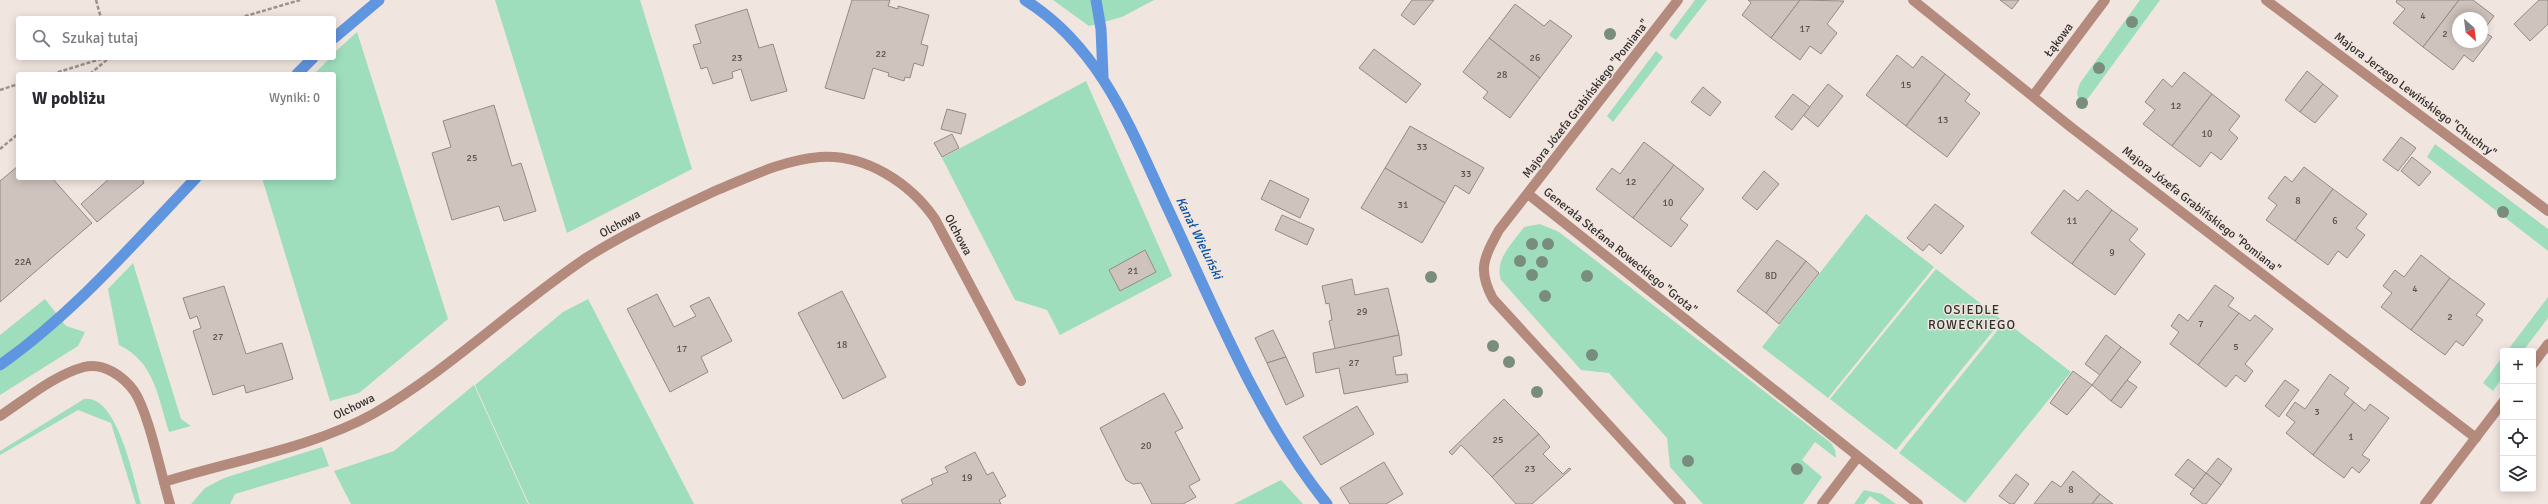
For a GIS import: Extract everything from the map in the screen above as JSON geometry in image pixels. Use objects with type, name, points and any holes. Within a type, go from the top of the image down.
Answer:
[{"type":"street","name":"Majora Józefa Grabińskiego \"Pomiana\"","points":[[1528,194],[1678,0]]},
{"type":"street","name":"Majora Józefa Grabińskiego \"Pomiana\"","points":[[1913,0],[2078,133],[2476,438]]},
{"type":"street","name":"Łąkowa","points":[[2033,96],[2105,0]]},
{"type":"street","name":"Majora Jerzego Lewińskiego \"Chuchry\"","points":[[2266,0],[2548,211]]},
{"type":"street","name":"Olchowa","points":[[164,482],[304,442],[370,415],[408,393],[587,258],[628,234],[744,179],[784,163],[821,157],[850,161],[876,169],[904,183],[922,199],[935,219],[1022,381]]},
{"type":"street","name":"Generała Stefana Roweckiego \"Grota\"","points":[[1681,504],[1503,310],[1485,284],[1483,270],[1487,252],[1499,230],[1528,194],[1857,458],[1918,504]]},
{"type":"street","points":[[2536,360],[2548,344]]},
{"type":"street","points":[[0,416],[63,376],[85,367],[105,368],[123,378],[134,392],[143,411],[170,504]]},
{"type":"street","points":[[2424,504],[2500,406]]},
{"type":"street","points":[[1822,504],[1857,458]]},
{"type":"path","points":[[96,0],[100,16]]},
{"type":"path","points":[[246,16],[300,0]]},
{"type":"path","points":[[58,72],[98,60]]},
{"type":"path","points":[[92,72],[107,60]]},
{"type":"path","points":[[0,90],[16,85]]},
{"type":"path","points":[[0,149],[16,136]]},
{"type":"green space","points":[[495,0],[640,0],[692,169],[567,233]]},
{"type":"green space","points":[[1053,0],[1154,0],[1122,17],[1089,26]]},
{"type":"green space","points":[[1695,0],[1707,0],[1676,40],[1669,35]]},
{"type":"green space","points":[[2140,0],[2160,0],[2081,108],[2077,93],[2080,83]]},
{"type":"green space","points":[[357,32],[448,319],[359,393],[330,401],[263,180],[336,180],[336,72],[316,72],[328,60],[336,60],[336,51]]},
{"type":"green space","points":[[1656,51],[1663,57],[1613,122],[1607,116]]},
{"type":"green space","points":[[1086,81],[1172,276],[1060,335],[1047,310],[1015,300],[942,158]]},
{"type":"green space","points":[[2435,144],[2548,229],[2548,251],[2427,157]]},
{"type":"green space","points":[[1866,214],[1934,267],[1828,398],[1762,347]]},
{"type":"green space","points":[[1540,224],[1559,232],[1831,443],[1835,450],[1836,458],[1815,442],[1802,460],[1822,477],[1803,504],[1703,504],[1670,467],[1667,438],[1609,373],[1581,370],[1501,280],[1500,265],[1502,258],[1510,245],[1524,227]]},
{"type":"green space","points":[[133,263],[181,419],[191,426],[169,432],[158,394],[148,371],[131,352],[119,345],[108,289]]},
{"type":"green space","points":[[1936,269],[2002,320],[1896,450],[1830,399]]},
{"type":"green space","points":[[2548,297],[2548,318],[2525,348],[2509,348]]},
{"type":"green space","points":[[45,299],[66,326],[85,332],[78,346],[0,395],[0,335]]},
{"type":"green space","points":[[588,299],[694,504],[529,504],[475,385],[563,312]]},
{"type":"green space","points":[[2005,321],[2071,372],[1965,503],[1899,453]]},
{"type":"green space","points":[[2500,360],[2500,381],[2493,391],[2483,383]]},
{"type":"green space","points":[[474,385],[528,504],[351,504],[334,471],[394,451]]},
{"type":"green space","points":[[84,399],[96,401],[106,410],[115,423],[129,459],[141,504],[136,504],[111,423],[78,410],[0,455],[0,451]]},
{"type":"green space","points":[[322,447],[329,466],[235,494],[230,504],[191,504],[205,488],[224,478]]},
{"type":"green space","points":[[1281,480],[1303,504],[1234,504]]},
{"type":"green space","points":[[1864,490],[1882,494],[1896,504],[1881,504],[1870,496],[1864,504],[1854,504]]},
{"type":"building","points":[[852,0],[890,0],[888,6],[898,9],[898,6],[929,15],[921,44],[928,46],[923,66],[914,63],[910,78],[905,77],[904,81],[888,76],[889,73],[873,68],[864,99],[825,88]]},
{"type":"building","points":[[1412,0],[1434,0],[1414,25],[1401,15]]},
{"type":"building","points":[[1748,0],[1800,0],[1771,38],[1742,15],[1751,3]]},
{"type":"building","points":[[1800,0],[1844,1],[1827,24],[1837,33],[1821,54],[1810,46],[1800,60],[1771,38]]},
{"type":"building","points":[[2000,0],[2019,0],[2012,9]]},
{"type":"building","points":[[2397,0],[2459,0],[2423,47],[2393,23],[2405,9],[2396,2]]},
{"type":"building","points":[[2459,0],[2473,0],[2494,16],[2488,24],[2488,12],[2452,12],[2452,48],[2484,48],[2473,62],[2464,55],[2453,70],[2423,47]]},
{"type":"building","points":[[2539,0],[2548,0],[2548,24],[2530,41],[2514,24]]},
{"type":"building","points":[[1515,4],[1544,26],[1550,20],[1572,36],[1540,78],[1489,38]]},
{"type":"building","points":[[747,9],[759,48],[773,44],[787,91],[751,101],[741,69],[732,72],[733,78],[713,84],[707,67],[701,69],[693,45],[701,43],[695,25]]},
{"type":"building","points":[[2488,34],[2492,37],[2488,42]]},
{"type":"building","points":[[1489,38],[1540,78],[1510,118],[1483,98],[1488,92],[1463,72]]},
{"type":"building","points":[[1374,49],[1421,84],[1406,103],[1359,68]]},
{"type":"building","points":[[1897,55],[1913,68],[1922,56],[1945,74],[1906,126],[1866,95]]},
{"type":"building","points":[[2307,71],[2323,84],[2300,112],[2285,100]]},
{"type":"building","points":[[2184,72],[2212,94],[2172,146],[2143,124],[2155,110],[2145,102],[2163,79],[2172,87]]},
{"type":"building","points":[[1945,74],[1970,94],[1965,101],[1980,113],[1947,157],[1906,126]]},
{"type":"building","points":[[1828,84],[1843,96],[1818,127],[1803,115]]},
{"type":"building","points":[[2323,84],[2338,96],[2315,123],[2300,112]]},
{"type":"building","points":[[1703,87],[1721,102],[1710,116],[1691,102]]},
{"type":"building","points":[[1793,94],[1810,107],[1792,130],[1775,117]]},
{"type":"building","points":[[2212,94],[2240,116],[2229,130],[2238,138],[2221,160],[2211,152],[2200,167],[2172,146]]},
{"type":"building","points":[[494,105],[512,166],[521,163],[536,211],[504,221],[499,206],[452,220],[432,153],[451,147],[443,121]]},
{"type":"building","points":[[947,109],[966,114],[961,134],[941,129]]},
{"type":"building","points":[[1410,126],[1484,168],[1469,194],[1455,185],[1445,203],[1385,168]]},
{"type":"building","points":[[952,134],[959,148],[942,157],[934,143]]},
{"type":"building","points":[[2401,137],[2416,148],[2398,171],[2383,160]]},
{"type":"building","points":[[1644,142],[1674,165],[1633,218],[1596,189],[1612,168],[1620,174]]},
{"type":"building","points":[[2412,157],[2431,172],[2419,186],[2401,171]]},
{"type":"building","points":[[1674,165],[1704,189],[1680,219],[1688,225],[1671,247],[1633,218]]},
{"type":"building","points":[[2304,167],[2333,189],[2295,241],[2266,220],[2277,205],[2268,198],[2285,176],[2292,182]]},
{"type":"building","points":[[16,168],[16,180],[54,180],[92,223],[0,302],[0,181]]},
{"type":"building","points":[[1385,168],[1445,203],[1422,243],[1361,208]]},
{"type":"building","points":[[1764,171],[1779,184],[1757,210],[1742,198]]},
{"type":"building","points":[[108,180],[143,180],[144,183],[97,222],[81,204]]},
{"type":"building","points":[[1270,180],[1309,199],[1300,218],[1261,199]]},
{"type":"building","points":[[2333,189],[2367,214],[2356,228],[2365,235],[2347,258],[2338,251],[2328,265],[2295,241]]},
{"type":"building","points":[[2064,190],[2078,201],[2087,190],[2112,210],[2072,264],[2031,233]]},
{"type":"building","points":[[1935,204],[1964,226],[1941,254],[1929,244],[1923,251],[1907,238]]},
{"type":"building","points":[[2112,210],[2138,229],[2129,240],[2145,254],[2115,295],[2072,264]]},
{"type":"building","points":[[1282,215],[1314,229],[1307,245],[1275,230]]},
{"type":"building","points":[[1777,240],[1806,261],[1766,313],[1737,291]]},
{"type":"building","points":[[1145,250],[1156,272],[1120,291],[1109,270]]},
{"type":"building","points":[[2421,255],[2450,278],[2411,330],[2381,307],[2392,293],[2383,286],[2395,270],[2404,277]]},
{"type":"building","points":[[1806,261],[1819,273],[1779,324],[1766,313]]},
{"type":"building","points":[[2450,278],[2485,304],[2476,315],[2483,320],[2463,346],[2456,341],[2445,355],[2411,330]]},
{"type":"building","points":[[1352,279],[1355,295],[1388,288],[1399,335],[1335,349],[1329,321],[1332,320],[1329,303],[1326,304],[1322,286]]},
{"type":"building","points":[[2215,285],[2234,298],[2228,306],[2239,313],[2198,365],[2170,344],[2179,332],[2171,326],[2179,314],[2188,321]]},
{"type":"building","points":[[224,286],[246,354],[282,343],[293,379],[246,393],[244,385],[213,395],[193,331],[201,328],[197,316],[190,319],[183,298]]},
{"type":"building","points":[[842,291],[886,377],[843,399],[798,313]]},
{"type":"building","points":[[657,294],[674,327],[696,316],[690,306],[709,297],[732,341],[701,357],[708,372],[670,392],[627,309]]},
{"type":"building","points":[[2239,313],[2250,321],[2255,315],[2273,329],[2245,364],[2253,371],[2245,382],[2236,375],[2226,387],[2198,365]]},
{"type":"building","points":[[1273,330],[1286,357],[1267,363],[1255,338]]},
{"type":"building","points":[[1399,335],[1402,355],[1393,357],[1396,375],[1407,374],[1408,382],[1344,394],[1339,368],[1316,373],[1313,353]]},
{"type":"building","points":[[2106,335],[2121,347],[2100,375],[2085,364]]},
{"type":"building","points":[[2121,347],[2141,362],[2111,401],[2092,385]]},
{"type":"building","points":[[1286,357],[1304,396],[1286,405],[1267,363]]},
{"type":"building","points":[[2073,371],[2092,385],[2067,415],[2050,403]]},
{"type":"building","points":[[2330,374],[2349,388],[2344,394],[2354,402],[2313,455],[2286,433],[2295,422],[2286,415],[2295,402],[2305,409]]},
{"type":"building","points":[[2127,380],[2137,387],[2121,408],[2111,401]]},
{"type":"building","points":[[2285,380],[2299,390],[2279,417],[2265,406]]},
{"type":"building","points":[[1164,393],[1183,428],[1175,432],[1200,480],[1189,486],[1196,497],[1183,504],[1152,504],[1141,483],[1133,484],[1126,480],[1100,428]]},
{"type":"building","points":[[1504,399],[1539,434],[1492,477],[1461,445],[1452,455],[1449,452]]},
{"type":"building","points":[[2354,402],[2365,411],[2370,404],[2389,418],[2362,455],[2370,460],[2359,473],[2352,467],[2344,478],[2313,455]]},
{"type":"building","points":[[1357,406],[1374,434],[1321,465],[1303,437]]},
{"type":"building","points":[[1539,434],[1550,447],[1543,454],[1563,474],[1569,468],[1571,469],[1532,504],[1516,504],[1492,477]]},
{"type":"building","points":[[975,452],[987,475],[993,472],[1006,496],[999,500],[1001,504],[903,504],[901,500],[933,484],[931,479],[948,472],[945,467]]},
{"type":"building","points":[[2218,458],[2232,469],[2221,485],[2206,473]]},
{"type":"building","points":[[2188,459],[2206,473],[2194,489],[2175,475]]},
{"type":"building","points":[[1384,462],[1403,494],[1386,504],[1350,504],[1340,488]]},
{"type":"building","points":[[2073,471],[2100,494],[2092,504],[2034,504],[2052,481],[2061,487]]},
{"type":"building","points":[[2206,473],[2221,485],[2206,504],[2203,504],[2190,494]]},
{"type":"building","points":[[2016,474],[2029,484],[2014,504],[2010,504],[1999,496]]},
{"type":"building","points":[[2100,494],[2113,504],[2092,504]]},
{"type":"waterway","points":[[336,36],[379,0]]},
{"type":"waterway","name":"Kanał Wieluński","points":[[1025,0],[1052,20],[1075,42],[1095,67],[1112,94],[1142,151],[1221,325],[1259,400],[1280,437],[1327,504]]},
{"type":"waterway","points":[[1096,0],[1101,29],[1103,76]]},
{"type":"waterway","points":[[299,72],[311,60]]},
{"type":"waterway","points":[[0,365],[27,345],[78,300],[194,180]]},
{"type":"district","name":"OSIEDLE ROWECKIEGO","points":[[1972,318]]}]
